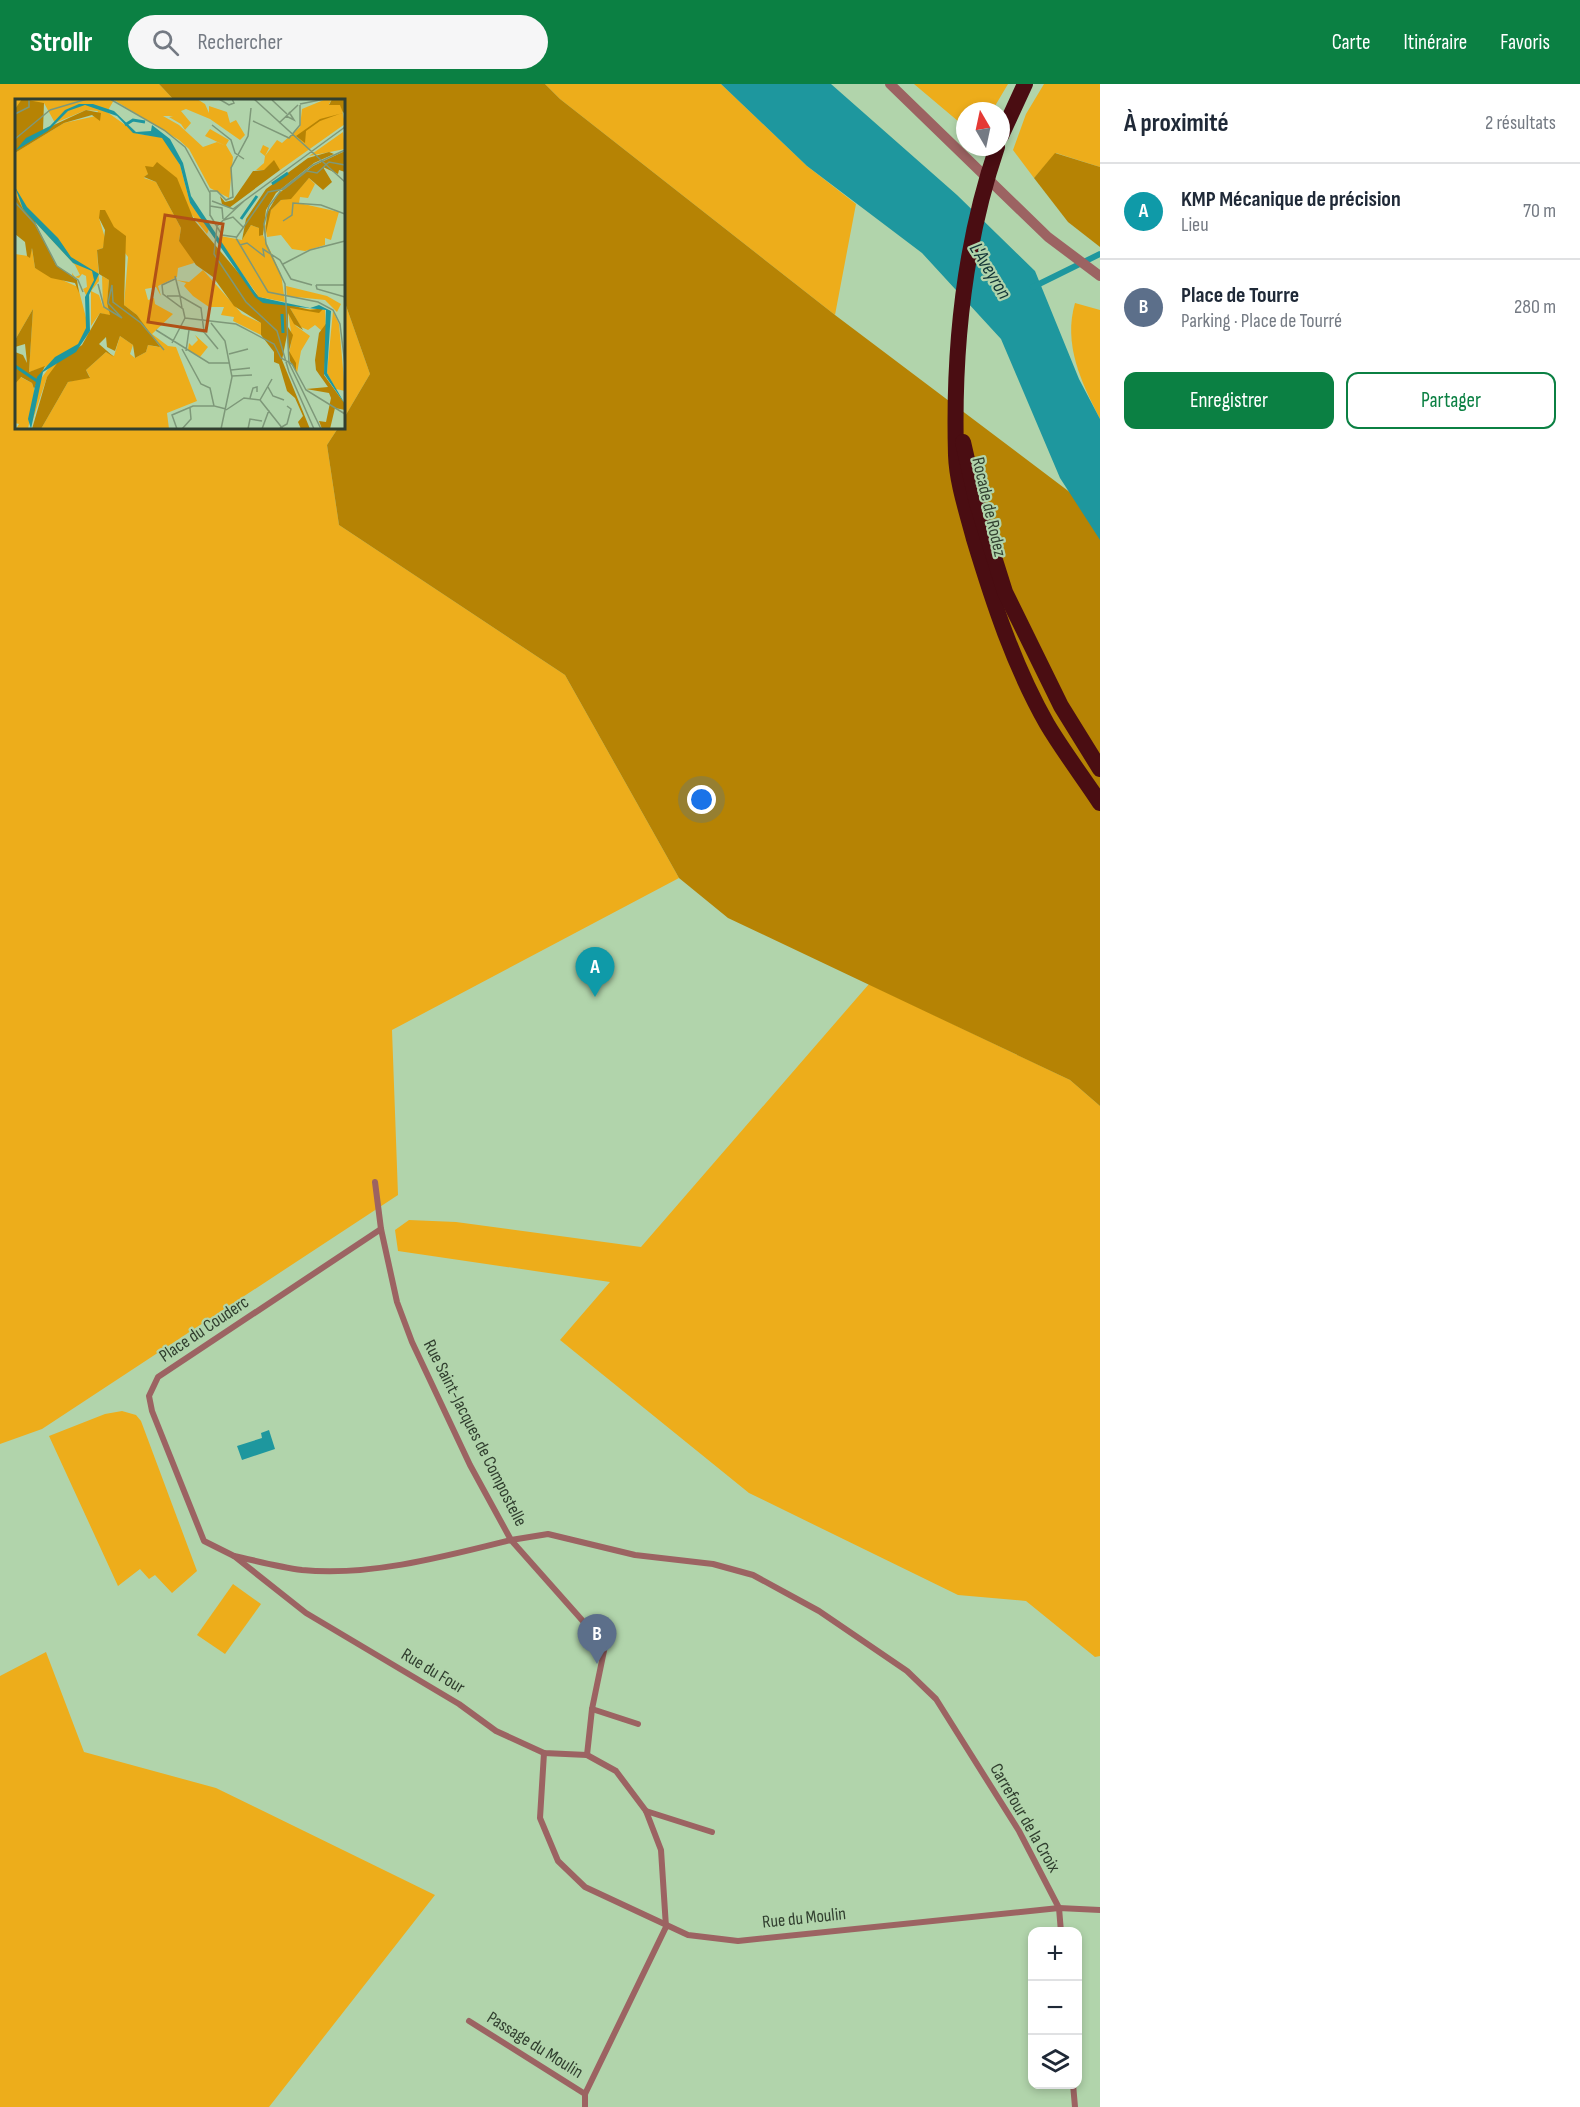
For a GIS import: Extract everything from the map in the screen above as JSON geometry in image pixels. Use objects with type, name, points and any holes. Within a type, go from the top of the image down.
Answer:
[{"type":"highway","points":[[1010,116],[1025,84]]},
{"type":"highway","name":"Rocade de Rodez","points":[[994,156],[985,183],[960,302],[956,361],[956,456],[971,504],[1005,592],[1060,706],[1100,769]]},
{"type":"highway","name":"Rocade de Rodez","points":[[971,504],[993,604],[1018,665],[1047,723],[1100,803]]},
{"type":"street","points":[[890,84],[1048,237],[1100,276]]},
{"type":"street","name":"Rue Saint-Jacques de Compostelle","points":[[375,1182],[381,1229],[396,1302],[412,1342],[470,1465],[512,1540],[548,1534],[635,1555],[713,1564],[753,1575],[819,1611],[907,1671],[936,1698],[963,1744]]},
{"type":"street","name":"Place du Couderc","points":[[306,1613],[234,1556],[204,1541],[152,1411],[149,1396],[158,1377],[381,1229]]},
{"type":"street","points":[[512,1540],[605,1646],[592,1709],[587,1755]]},
{"type":"street","name":"Place du Couderc","points":[[234,1556],[303,1570],[363,1569],[423,1560],[512,1540]]},
{"type":"street","name":"Rue du Four","points":[[306,1613],[459,1704],[496,1731],[544,1753]]},
{"type":"street","points":[[592,1709],[638,1724]]},
{"type":"street","name":"Carrefour de la Croix","points":[[963,1744],[1019,1831],[1059,1908]]},
{"type":"street","points":[[544,1753],[587,1755],[616,1771],[646,1811],[661,1850],[666,1927],[585,2094],[585,2107]]},
{"type":"street","name":"Rue du Moulin","points":[[544,1753],[540,1818],[558,1861],[585,1887],[666,1927],[688,1935],[738,1941],[1059,1908]]},
{"type":"street","points":[[646,1811],[712,1832]]},
{"type":"street","points":[[1061,1927],[1059,1908],[1100,1910]]},
{"type":"street","name":"Passage du Moulin","points":[[469,2020],[585,2094]]},
{"type":"street","points":[[1073,2089],[1075,2107]]},
{"type":"shaded area","points":[[0,84],[159,84],[173,99],[15,99],[15,429],[337,429],[327,445],[339,525],[565,675],[679,878],[392,1030],[398,1195],[42,1429],[0,1444]]},
{"type":"shaded area","points":[[159,84],[545,84],[560,99],[835,315],[1100,515],[1100,1106],[1070,1080],[728,918],[679,878],[565,675],[339,525],[327,445],[337,429],[345,429],[345,416],[370,374],[345,303],[345,99],[173,99]]},
{"type":"shaded area","points":[[545,84],[721,84],[807,166],[856,204],[835,315],[560,99]]},
{"type":"shaded area","points":[[914,84],[1008,84],[997,102],[956,102],[956,119]]},
{"type":"shaded area","points":[[1044,84],[1100,84],[1100,167],[1056,153],[1034,178],[1013,150],[1026,114]]},
{"type":"shaded area","points":[[1055,153],[1100,167],[1100,247],[1068,222],[1034,178]]},
{"type":"shaded area","points":[[345,303],[370,374],[345,416]]},
{"type":"shaded area","points":[[1075,303],[1100,310],[1100,419],[1086,391],[1076,362],[1071,333]]},
{"type":"shaded area","points":[[869,984],[1070,1080],[1100,1106],[1100,1656],[1095,1657],[1026,1601],[958,1595],[749,1493],[560,1340],[610,1282],[398,1251],[395,1230],[409,1220],[456,1222],[641,1247]]},
{"type":"shaded area","points":[[122,1411],[136,1415],[141,1421],[197,1571],[172,1593],[155,1575],[149,1579],[140,1569],[118,1586],[49,1436],[105,1414]]},
{"type":"shaded area","points":[[233,1584],[261,1604],[225,1654],[197,1635]]},
{"type":"shaded area","points":[[46,1652],[84,1752],[216,1788],[435,1895],[269,2107],[0,2107],[0,1676]]},
{"type":"water","name":"L'Aveyron","points":[[721,84],[831,84],[957,195],[1035,271],[1079,379],[1100,419],[1100,540],[1060,478],[1001,339],[922,253],[807,166]]},
{"type":"water","points":[[269,1430],[275,1449],[242,1460],[237,1446],[262,1438],[261,1433]]},
{"type":"waterway","points":[[1033,287],[1100,254]]},
{"type":"place","name":"KMP Mécanique de précision","points":[[595,997]]},
{"type":"place","name":"Place de Tourre","points":[[597,1664]]}]
